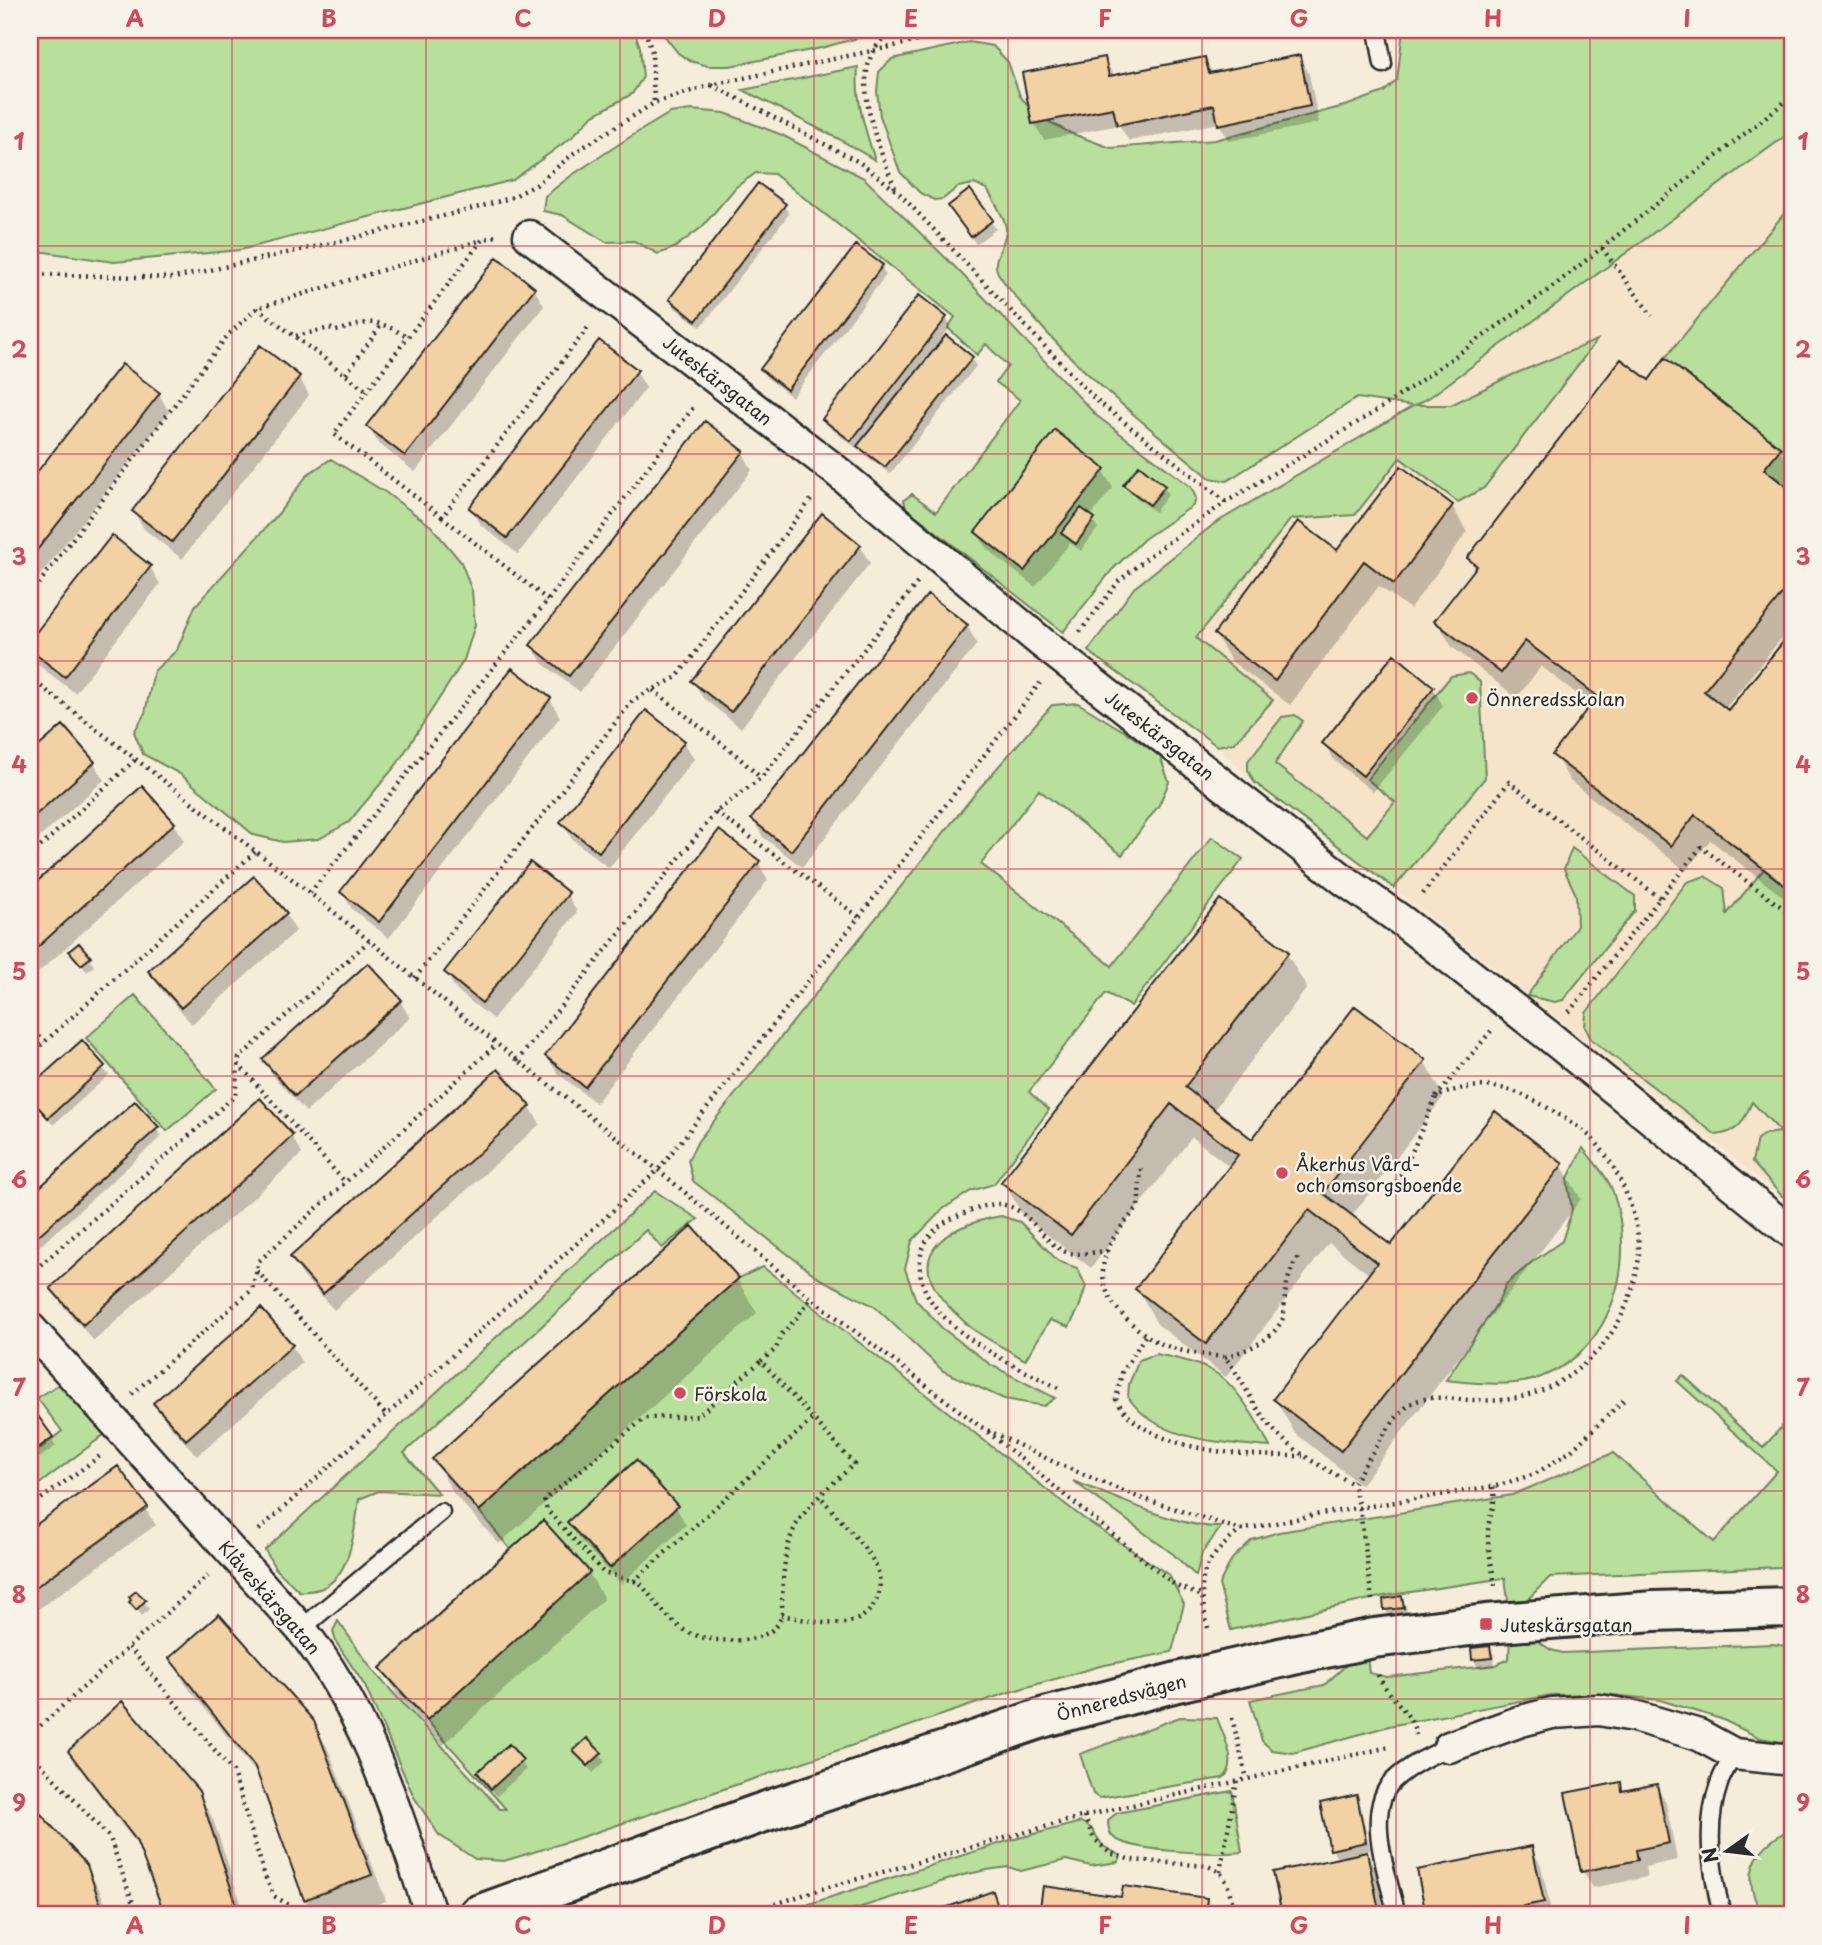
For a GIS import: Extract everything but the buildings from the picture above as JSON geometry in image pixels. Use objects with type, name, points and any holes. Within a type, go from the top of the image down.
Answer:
[{"type":"street","name":"Juteskärsgatan","points":[[529,236],[834,469],[1061,656],[1344,880],[1402,921],[1550,1037],[1792,1233]]},
{"type":"street","name":"Klåveskärsgatan","points":[[30,1328],[301,1629],[322,1656],[348,1698],[373,1751],[431,1915]]},
{"type":"street","name":"Önneredsvägen","points":[[478,1915],[755,1815],[1077,1707],[1297,1654],[1374,1638],[1556,1617],[1792,1607]]},
{"type":"street","points":[[1449,1747],[1552,1713],[1599,1710],[1634,1716],[1699,1735],[1734,1754],[1779,1761],[1792,1760]]},
{"type":"lane","points":[[1377,30],[1383,64]]},
{"type":"lane","points":[[301,1629],[441,1512]]},
{"type":"lane","points":[[1398,1915],[1378,1831],[1379,1809],[1392,1782],[1422,1759],[1449,1747]]},
{"type":"lane","points":[[1722,1915],[1711,1855],[1710,1820],[1719,1783],[1734,1754]]},
{"type":"path","points":[[645,30],[652,51],[654,103]]},
{"type":"path","points":[[892,30],[874,50],[868,72],[867,95],[872,125],[897,191]]},
{"type":"path","points":[[30,274],[174,278],[476,208],[510,198],[536,185],[574,153],[654,103],[711,85],[970,30]]},
{"type":"path","points":[[711,85],[859,162],[897,191],[1096,400],[1226,502]]},
{"type":"path","points":[[30,1735],[658,1170],[859,917],[1119,581],[1154,552],[1226,502],[1386,405],[1550,289],[1792,96]]},
{"type":"path","points":[[30,595],[227,336],[257,308],[482,240],[514,233],[529,236]]},
{"type":"path","points":[[482,240],[334,434],[548,600]]},
{"type":"path","points":[[1602,248],[1651,316]]},
{"type":"path","points":[[442,517],[611,298]]},
{"type":"path","points":[[257,308],[367,391]]},
{"type":"path","points":[[295,336],[330,328],[335,331],[374,321],[408,337]]},
{"type":"path","points":[[346,374],[383,323]]},
{"type":"path","points":[[310,894],[548,600],[715,379]]},
{"type":"path","points":[[415,978],[634,700],[677,677],[834,469]]},
{"type":"path","points":[[517,1061],[716,811],[761,778],[939,556]]},
{"type":"path","points":[[30,678],[310,894],[517,1061],[658,1170],[811,1298],[981,1427],[1176,1586],[1200,1595]]},
{"type":"path","points":[[653,690],[735,754],[761,778]]},
{"type":"path","points":[[30,856],[136,760]]},
{"type":"path","points":[[1402,921],[1509,782],[1660,898]]},
{"type":"path","points":[[716,811],[859,917]]},
{"type":"path","points":[[1550,1037],[1701,847],[1792,915]]},
{"type":"path","points":[[30,1055],[255,852]]},
{"type":"path","points":[[30,1274],[235,1096],[239,1058],[369,941]]},
{"type":"path","points":[[1389,1195],[1408,1161],[1436,1097],[1497,1024]]},
{"type":"path","points":[[30,1026],[44,1042]]},
{"type":"path","points":[[30,1507],[117,1425],[252,1290],[259,1261],[496,1044]]},
{"type":"path","points":[[238,1064],[345,1182]]},
{"type":"path","points":[[1353,1485],[1390,1426],[1411,1403],[1436,1397],[1503,1400],[1533,1393],[1567,1378],[1601,1348],[1620,1318],[1633,1287],[1639,1248],[1633,1220],[1623,1184],[1597,1144],[1572,1123],[1526,1095],[1489,1086],[1458,1087],[1436,1097]]},
{"type":"path","points":[[1141,1169],[1138,1209],[1118,1229],[1107,1251],[1103,1275],[1108,1297],[1120,1313],[1145,1336],[1168,1347],[1226,1357],[1249,1350],[1267,1338],[1283,1318],[1285,1293],[1294,1263],[1299,1256]]},
{"type":"path","points":[[1058,1388],[983,1349],[930,1303],[920,1277],[920,1252],[929,1236],[944,1222],[970,1211],[1000,1204],[1019,1212],[1038,1226],[1054,1245],[1070,1253],[1107,1251]]},
{"type":"path","points":[[257,1270],[386,1415]]},
{"type":"path","points":[[761,1361],[854,1464],[820,1496],[795,1528],[787,1550],[782,1615],[772,1630],[750,1641],[688,1633],[640,1583],[604,1573],[547,1510],[544,1500],[645,1418],[698,1416],[761,1361],[776,1349],[781,1335],[811,1298]]},
{"type":"path","points":[[1145,1336],[1122,1373],[1116,1399],[1123,1413],[1149,1432],[1205,1450],[1251,1456],[1304,1457]]},
{"type":"path","points":[[1226,1357],[1248,1395],[1274,1430],[1304,1457],[1353,1485],[1360,1510],[1372,1592],[1379,1677],[1414,1724],[1417,1743]]},
{"type":"path","points":[[1208,1628],[1200,1595],[1204,1573],[1217,1550],[1241,1530],[1320,1514],[1360,1510],[1496,1486],[1535,1474],[1571,1451],[1626,1398]]},
{"type":"path","points":[[634,1581],[813,1419]]},
{"type":"path","points":[[981,1427],[1056,1463],[1138,1497],[1241,1530]]},
{"type":"path","points":[[782,1615],[835,1625],[846,1623],[866,1614],[880,1591],[876,1566],[820,1496]]},
{"type":"path","points":[[129,1647],[233,1772],[265,1876],[274,1896],[289,1905],[293,1915]]},
{"type":"path","points":[[1231,1718],[1247,1779]]},
{"type":"path","points":[[742,1915],[818,1890],[1084,1816],[1383,1748],[1417,1743],[1449,1747]]},
{"type":"path","points":[[30,1753],[110,1838],[137,1915]]},
{"type":"path","points":[[1220,1872],[1237,1781]]},
{"type":"path","points":[[1084,1816],[1094,1839],[1110,1853],[1131,1860],[1208,1866],[1220,1872],[1227,1883],[1236,1915]]},
{"type":"shaded area","name":"Önneredsskolan","points":[[1792,131],[1792,1205],[1394,888],[1254,782],[1217,746],[1088,651],[1134,588],[1214,524],[1430,397]]},
{"type":"green space","points":[[30,30],[634,30],[640,47],[643,77],[632,94],[592,116],[572,137],[513,180],[240,250],[114,262],[30,250]]},
{"type":"green space","points":[[660,30],[877,30],[869,35],[821,48],[730,66],[708,66],[690,61],[678,53]]},
{"type":"green space","points":[[1403,30],[1792,30],[1792,131],[1416,405],[1451,405],[1512,375],[1597,340],[1484,488],[1458,502],[1400,458],[1355,515],[1291,519],[1196,638],[1273,700],[1234,743],[1217,746],[1088,651],[1134,588],[1214,524],[1413,406],[1357,398],[1227,481],[1210,478],[1095,381],[1010,290],[996,268],[997,257],[1006,234],[1005,223],[987,189],[974,184],[958,187],[943,199],[934,200],[920,193],[900,172],[880,116],[877,91],[879,72],[892,59],[969,42],[993,46],[1008,62],[1020,96],[1035,114],[1070,133],[1111,148],[1215,140],[1348,105],[1384,92],[1397,80]]},
{"type":"green space","points":[[858,67],[859,103],[875,160],[743,90]]},
{"type":"green space","points":[[691,110],[725,113],[782,135],[864,178],[956,268],[1097,416],[1191,487],[1196,498],[1194,505],[1144,539],[1112,570],[1063,632],[906,508],[904,500],[912,494],[936,512],[1020,400],[996,382],[1008,366],[986,344],[977,355],[948,328],[955,317],[774,174],[756,173],[736,187],[702,227],[674,248],[658,254],[634,241],[606,242],[562,215],[543,211],[545,196],[572,175],[670,113]]},
{"type":"green space","points":[[1792,204],[1792,491],[1764,469],[1780,448],[1665,358]]},
{"type":"green space","points":[[331,459],[385,492],[431,526],[461,562],[472,591],[475,625],[464,660],[397,764],[349,822],[319,839],[283,842],[254,835],[180,774],[143,754],[134,732],[145,713],[154,671],[177,650],[195,606],[278,514],[308,474]]},
{"type":"green space","points":[[1469,673],[1480,682],[1485,778],[1394,888],[1254,782],[1248,770],[1248,761],[1282,717],[1295,715],[1303,721],[1275,764],[1367,836],[1395,802],[1367,779],[1451,676]]},
{"type":"green space","points":[[1078,703],[1160,756],[1169,782],[1159,805],[1122,855],[1039,790],[981,864],[1112,966],[1212,837],[1243,859],[1131,1006],[1106,993],[1029,1092],[1049,1110],[994,1184],[971,1191],[943,1209],[912,1241],[905,1269],[916,1300],[942,1328],[991,1365],[1055,1398],[1044,1406],[1004,1399],[943,1371],[874,1306],[820,1279],[693,1181],[688,1160],[698,1141],[978,790],[1052,705]]},
{"type":"green space","points":[[1572,848],[1635,896],[1635,911],[1563,1000],[1555,1002],[1527,996],[1577,926],[1576,895],[1564,869]]},
{"type":"green space","points":[[1764,869],[1792,891],[1792,1204],[1752,1162],[1757,1139],[1765,1134],[1781,1132],[1752,1102],[1736,1128],[1716,1135],[1591,1039],[1585,1027],[1586,1013],[1687,882],[1705,876],[1724,888],[1727,914]]},
{"type":"green space","points":[[135,995],[216,1089],[167,1131],[86,1038]]},
{"type":"green space","points":[[1583,1148],[1611,1186],[1620,1218],[1620,1273],[1613,1300],[1602,1325],[1586,1346],[1566,1364],[1541,1377],[1506,1384],[1446,1380],[1498,1302],[1506,1284],[1562,1241],[1572,1210],[1567,1180]]},
{"type":"green space","points":[[655,1191],[698,1219],[662,1248],[646,1230],[404,1453],[439,1494],[379,1491],[359,1499],[350,1549],[340,1572],[332,1582],[322,1588],[300,1592],[275,1568],[265,1550]]},
{"type":"green space","points":[[1001,1216],[1020,1222],[1058,1261],[1077,1268],[1086,1286],[1069,1327],[1050,1320],[1025,1360],[969,1326],[938,1293],[930,1276],[929,1261],[935,1248],[946,1237],[961,1228]]},
{"type":"green space","name":"Förskola","points":[[763,1267],[1083,1518],[1169,1575],[1184,1604],[1172,1652],[1100,1666],[1010,1692],[504,1861],[475,1859],[439,1835],[414,1797],[365,1686],[336,1642],[333,1631],[338,1621],[375,1673],[500,1809],[506,1809],[380,1668],[510,1549],[479,1511],[739,1278]]},
{"type":"green space","points":[[1156,1354],[1200,1366],[1223,1378],[1246,1406],[1270,1447],[1192,1437],[1156,1423],[1141,1412],[1128,1397],[1129,1384],[1139,1360]]},
{"type":"green space","points":[[1683,1375],[1763,1448],[1792,1415],[1792,1564],[1781,1567],[1550,1577],[1521,1606],[1509,1608],[1505,1578],[1384,1596],[1231,1630],[1219,1584],[1232,1559],[1252,1540],[1279,1532],[1512,1495],[1613,1453],[1714,1542],[1777,1471],[1677,1381]]},
{"type":"green space","points":[[64,1381],[109,1431],[30,1491],[30,1457],[62,1431],[37,1398]]},
{"type":"green space","points":[[1073,1481],[1166,1517],[1221,1527],[1202,1553],[1196,1576],[1173,1554]]},
{"type":"green space","points":[[1526,1633],[1551,1650],[1563,1653],[1773,1644],[1792,1647],[1792,1740],[1782,1742],[1760,1738],[1721,1719],[1660,1700],[1603,1694],[1551,1695],[1389,1726],[1293,1753],[1272,1750],[1262,1741],[1250,1700],[1324,1685],[1353,1659],[1367,1656],[1369,1673],[1387,1677],[1496,1665],[1509,1659],[1510,1634]]},
{"type":"green space","points":[[1180,1717],[1217,1718],[1230,1758],[1228,1772],[1223,1778],[1099,1798],[1093,1794],[1080,1754]]},
{"type":"green space","points":[[1232,1791],[1242,1852],[1153,1849],[1121,1841],[1112,1836],[1109,1830],[1108,1820],[1117,1813]]},
{"type":"green space","points":[[1081,1822],[1091,1828],[1103,1846],[1121,1856],[1118,1862],[1091,1866],[1066,1860],[1021,1871],[1008,1867],[987,1870],[836,1915],[774,1915],[1011,1840]]},
{"type":"green space","points":[[1792,1828],[1792,1915],[1763,1915],[1752,1888],[1754,1864],[1768,1845]]},
{"type":"place","name":"Önneredsskolan","points":[[1472,698]]},
{"type":"place","name":"Åkerhus Vård- och omsorgsboende","points":[[1282,1173]]},
{"type":"place","name":"Förskola","points":[[680,1393]]},
{"type":"place","name":"Juteskärsgatan","points":[[1486,1624]]}]
